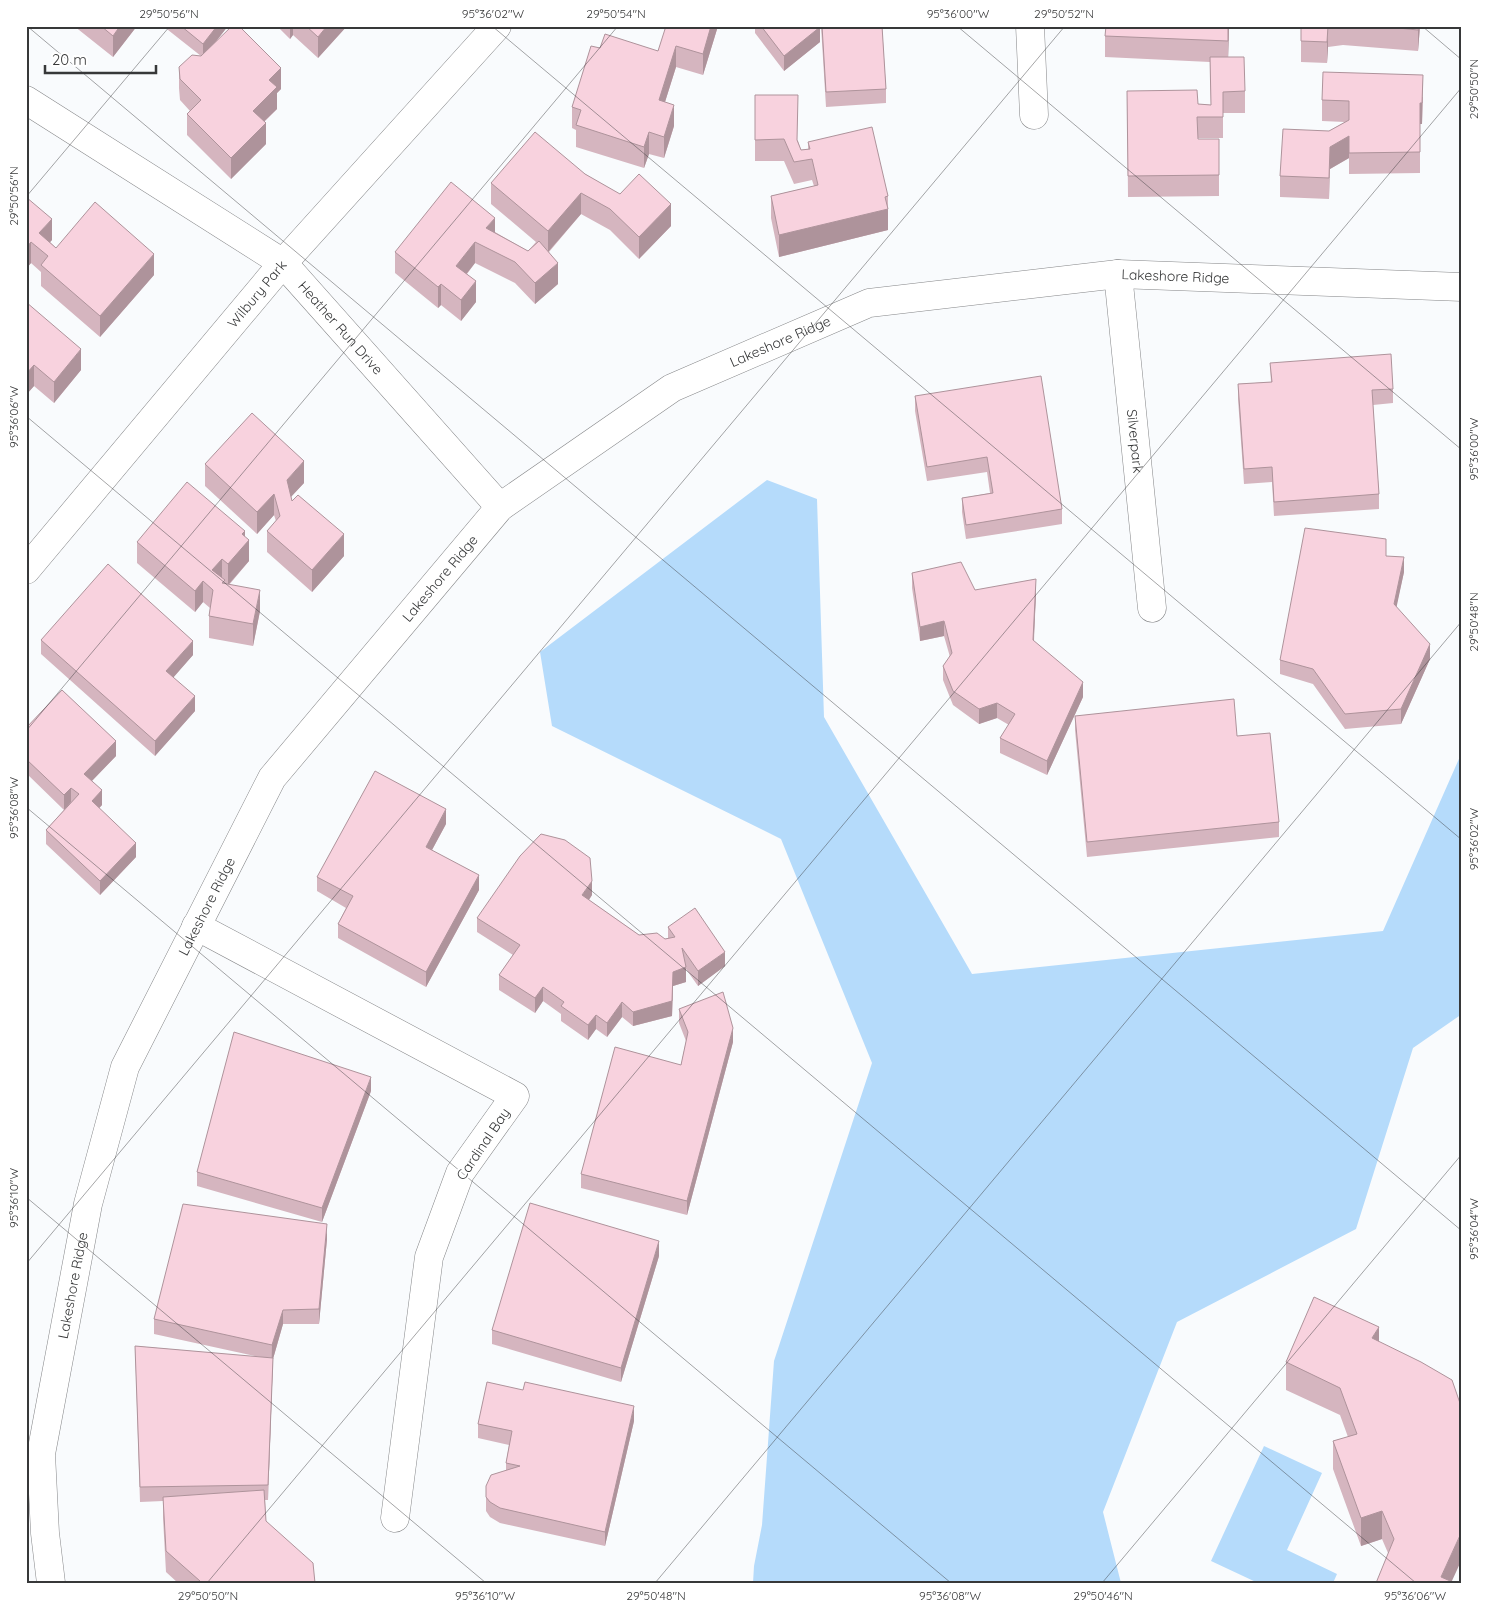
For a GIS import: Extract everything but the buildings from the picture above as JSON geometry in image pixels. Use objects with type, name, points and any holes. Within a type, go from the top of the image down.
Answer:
[{"type":"street","name":"Wilbury Park","points":[[26,570],[283,263],[497,26]]},
{"type":"street","points":[[1030,26],[1034,115]]},
{"type":"street","name":"Heather Run Drive","points":[[26,100],[283,263],[500,507]]},
{"type":"street","name":"Lakeshore Ridge","points":[[51,1583],[35,1534],[34,1455],[88,1204],[125,1067],[272,778],[500,507],[672,388],[869,303],[1118,274],[1462,287]]},
{"type":"street","name":"Silverpark","points":[[1118,274],[1152,608]]},
{"type":"street","name":"Cardinal Bay","points":[[196,926],[516,1096],[460,1173],[429,1257],[395,1518]]},
{"type":"water","points":[[767,480],[817,499],[824,717],[972,974],[1383,931],[1462,752],[1462,1014],[1413,1048],[1356,1229],[1177,1322],[1103,1512],[1121,1583],[753,1583],[754,1566],[762,1525],[774,1361],[872,1063],[781,839],[552,726],[540,652]]},
{"type":"water","points":[[1264,1446],[1322,1473],[1287,1550],[1337,1574],[1333,1583],[1258,1583],[1211,1561]]}]
